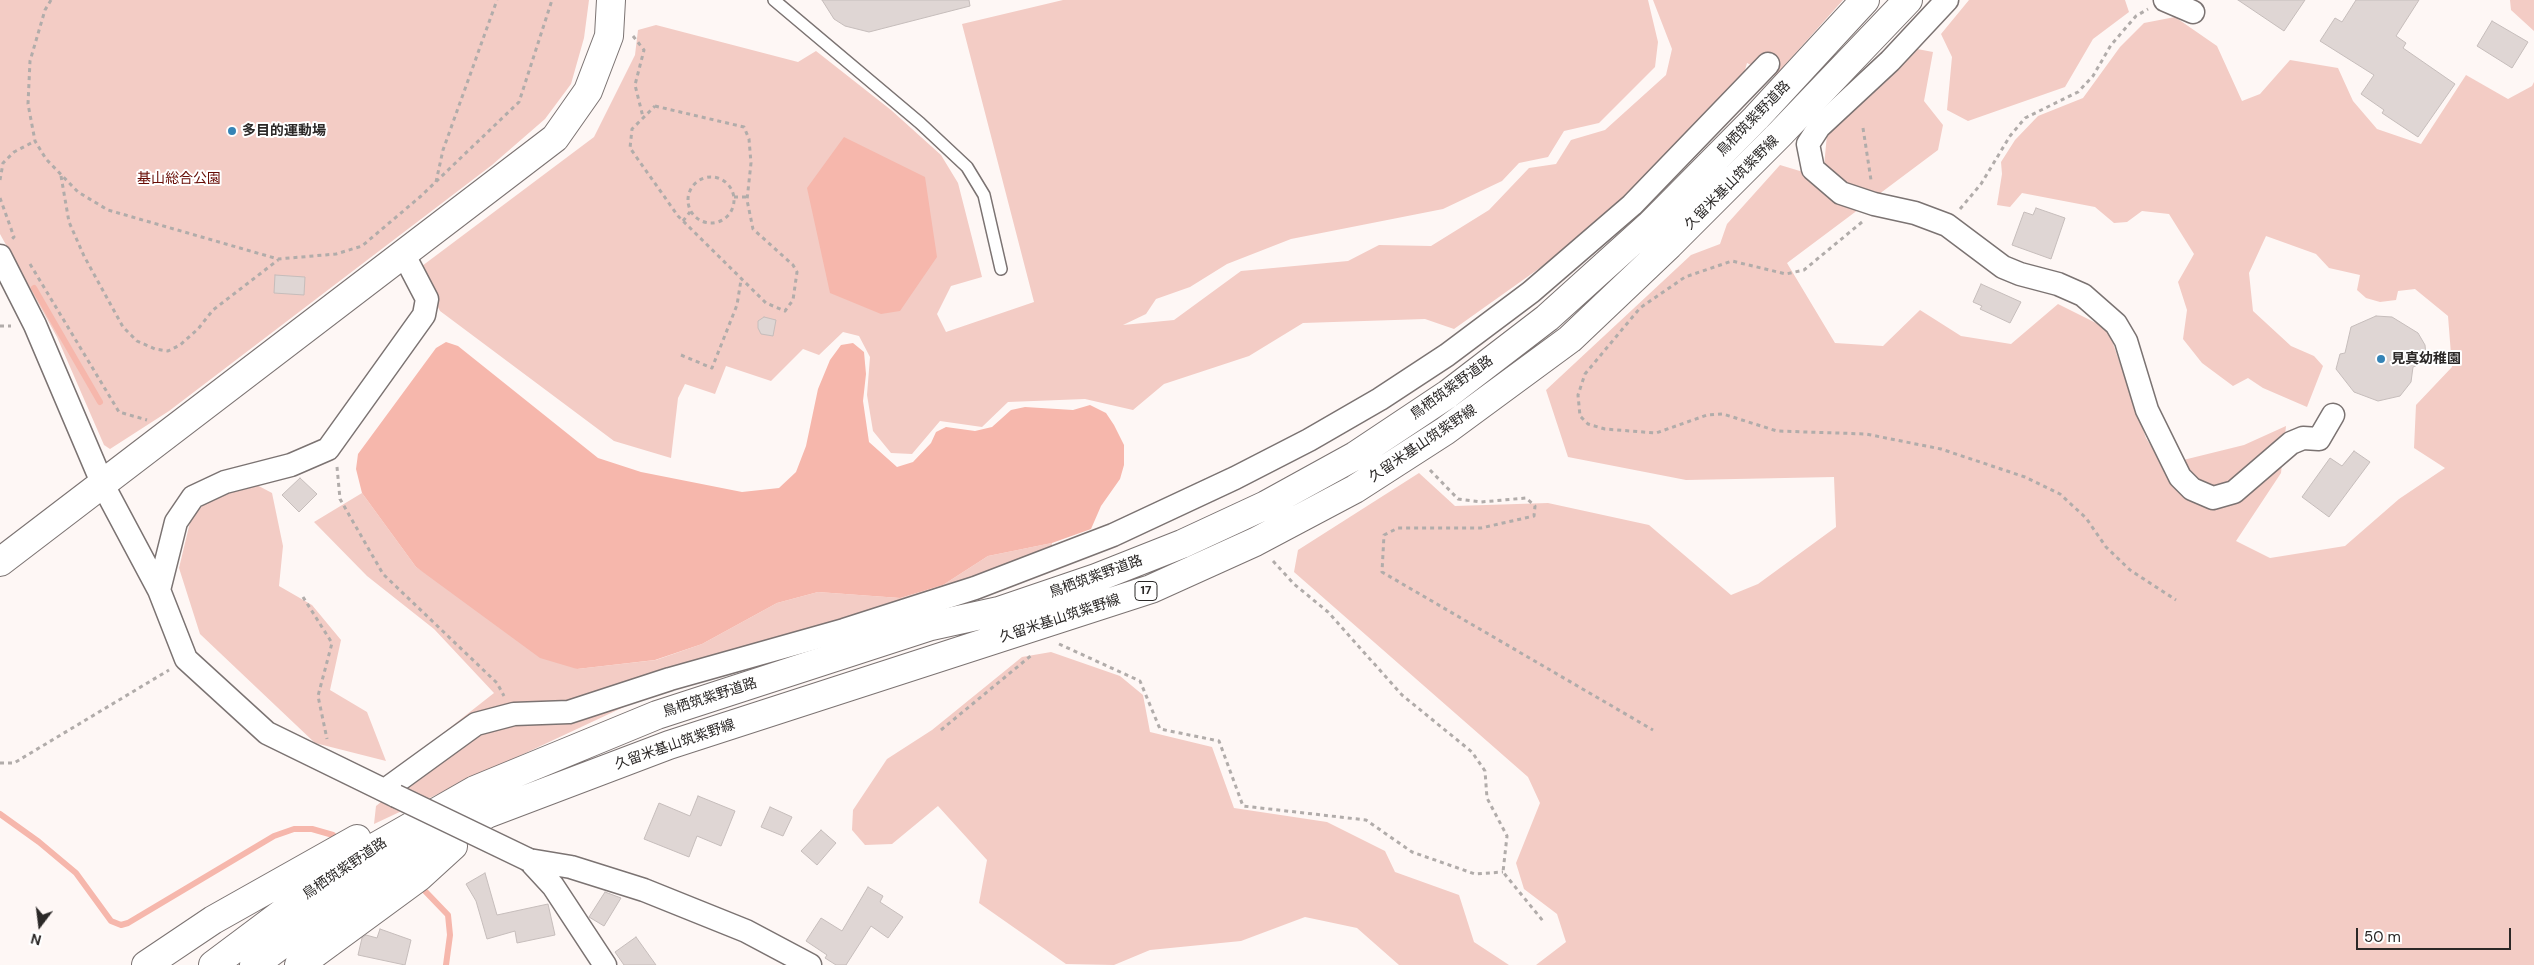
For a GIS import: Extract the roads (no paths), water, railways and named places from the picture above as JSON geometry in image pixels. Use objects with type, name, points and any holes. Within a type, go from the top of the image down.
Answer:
[{"type":"main road","points":[[0,562],[555,138],[588,91],[609,36],[611,0]]},
{"type":"main road","name":"鳥栖筑紫野道路","points":[[213,965],[356,858],[476,790],[658,715],[931,626],[999,611],[1096,578],[1182,544],[1266,504],[1355,456],[1448,394],[1548,318],[1649,226],[1756,118],[1865,0]]},
{"type":"main road","name":"久留米基山筑紫野線","points":[[254,965],[360,886],[487,814],[668,745],[997,641],[1151,589],[1255,542],[1355,490],[1445,431],[1570,339],[1669,245],[1780,134],[1908,0]]},
{"type":"main road","points":[[146,965],[212,920],[352,842],[476,790]]},
{"type":"main road","points":[[299,965],[419,877],[487,814]]},
{"type":"street","points":[[1947,0],[1890,62],[1819,127],[1808,144],[1813,169],[1841,193],[1874,204],[1915,213],[1947,225],[2003,267],[2020,274],[2058,284],[2083,296],[2116,324],[2126,341],[2147,410],[2180,477],[2192,489],[2214,498],[2234,492],[2291,444],[2303,438],[2319,439],[2333,415]]},
{"type":"street","points":[[2160,2],[2193,12]]},
{"type":"street","points":[[390,793],[476,724],[514,714],[569,712],[670,680],[844,630],[975,588],[1113,535],[1301,444],[1380,399],[1447,355],[1531,292],[1632,204],[1768,64]]},
{"type":"street","points":[[9,248],[35,326],[103,485],[159,590],[186,659],[267,733],[529,860],[571,867],[644,890],[746,932],[810,965]]},
{"type":"street","points":[[159,590],[176,522],[193,497],[225,482],[290,465],[328,449],[424,315],[427,299],[404,254]]},
{"type":"street","points":[[529,860],[552,886],[605,965]]},
{"type":"lane","points":[[774,0],[920,123],[967,167],[984,195],[1002,269]]},
{"type":"waterway","points":[[34,288],[100,402]]},
{"type":"waterway","points":[[0,814],[39,842],[76,873],[111,921],[121,925],[128,923],[274,836],[294,829],[312,829],[333,835]]},
{"type":"waterway","points":[[424,890],[448,915],[450,935],[446,965]]},
{"type":"place","name":"多目的運動場","points":[[232,131]]},
{"type":"place","name":"見真幼稚園","points":[[2381,359]]},
{"type":"park label","name":"基山総合公園","points":[[179,179]]}]
